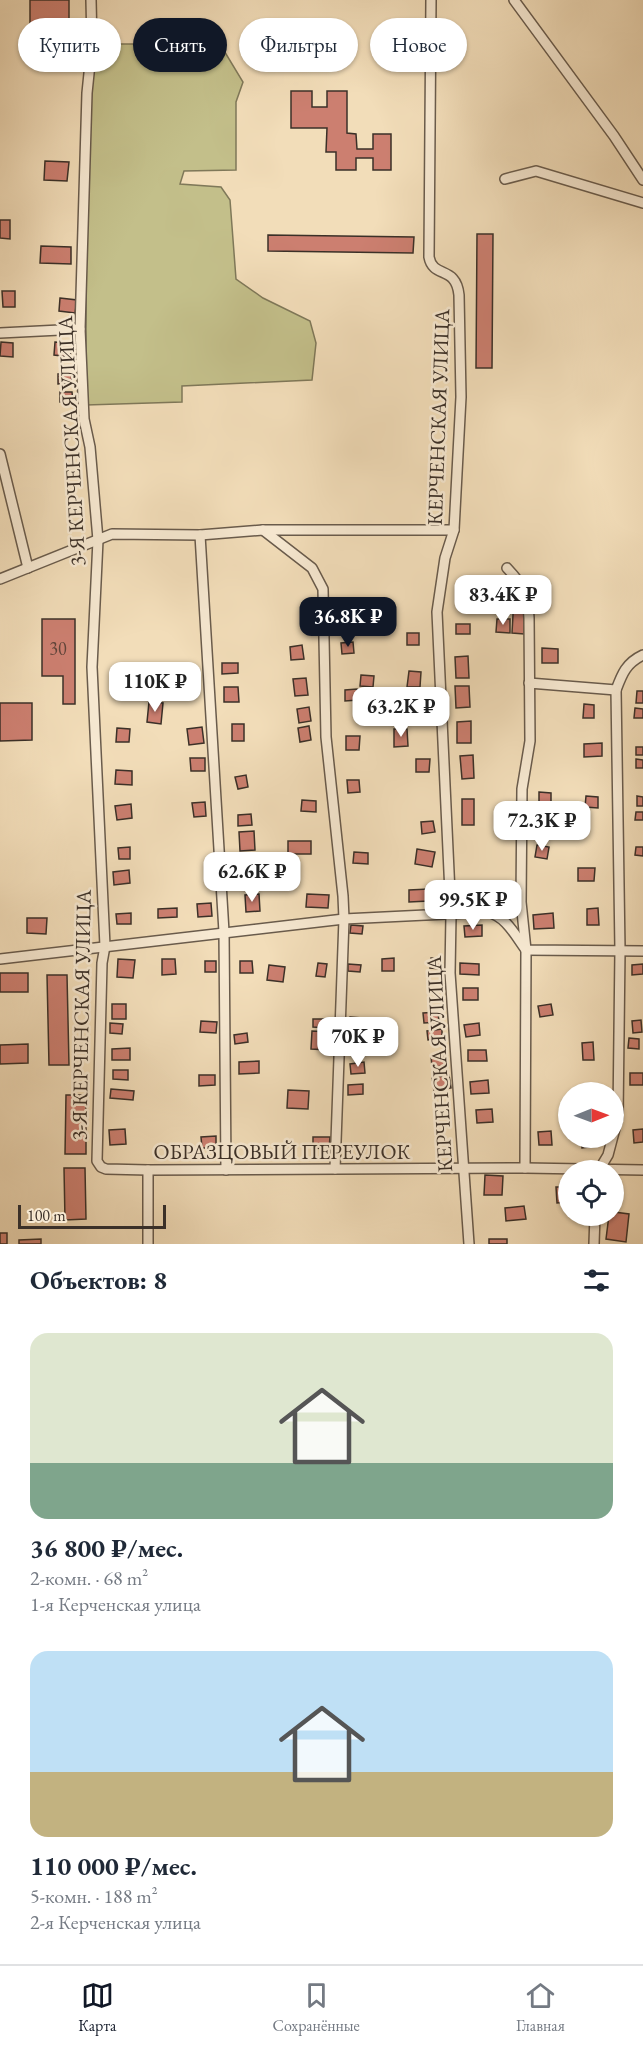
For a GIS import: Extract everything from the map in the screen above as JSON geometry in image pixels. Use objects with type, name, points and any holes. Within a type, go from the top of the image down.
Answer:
[{"type":"street","name":"3-Я КЕРЧЕНСКАЯ УЛИЦА","points":[[91,0],[92,44],[87,93],[80,329],[84,419],[90,447],[98,540],[92,667],[105,946],[102,963],[97,1156],[101,1167]]},
{"type":"street","name":"КЕРЧЕНСКАЯ УЛИЦА","points":[[431,0],[429,257],[434,268],[453,277],[459,295],[461,397],[454,530],[445,558],[437,612],[451,915],[450,973],[470,1244]]},
{"type":"street","points":[[514,0],[614,136],[643,180]]},
{"type":"street","points":[[505,179],[536,171],[643,203]]},
{"type":"street","points":[[0,333],[80,329]]},
{"type":"street","points":[[0,453],[28,567]]},
{"type":"street","points":[[263,530],[312,568],[323,589],[326,737],[344,919],[335,1170]]},
{"type":"street","points":[[0,579],[112,534],[200,535],[263,530],[454,530]]},
{"type":"street","points":[[200,535],[224,932],[226,1170]]},
{"type":"street","points":[[507,568],[523,585],[528,601],[530,741],[522,789],[520,902],[526,950],[525,1168]]},
{"type":"street","points":[[605,1160],[618,1117],[620,950],[616,690],[625,668],[631,661],[643,655]]},
{"type":"street","points":[[529,683],[616,690]]},
{"type":"street","points":[[0,959],[344,919],[487,912],[503,920],[526,950]]},
{"type":"street","points":[[526,950],[643,951]]},
{"type":"street","name":"ОБРАЗЦОВЫЙ ПЕРЕУЛОК","points":[[101,1167],[148,1170],[558,1169]]},
{"type":"street","points":[[148,1170],[148,1244]]},
{"type":"street","name":"ОБРАЗЦОВЫЙ ПЕРЕУЛОК","points":[[624,1170],[643,1170]]},
{"type":"street","points":[[594,1244],[595,1226]]},
{"type":"shaded area","points":[[121,44],[133,44],[133,72],[227,72],[227,56],[243,82],[236,102],[236,170],[184,171],[180,184],[221,187],[230,200],[236,279],[263,298],[310,321],[316,343],[312,380],[182,386],[182,402],[86,405],[86,82],[89,72],[121,72]]},
{"type":"building","points":[[30,0],[69,0],[69,18],[30,18]]},
{"type":"building","points":[[291,91],[312,91],[312,107],[327,107],[327,91],[347,91],[347,133],[356,134],[357,149],[373,149],[373,134],[391,134],[391,170],[373,170],[373,158],[356,158],[356,170],[336,170],[336,152],[326,152],[327,128],[291,128]]},
{"type":"building","points":[[45,161],[69,162],[67,181],[44,180]]},
{"type":"building","points":[[0,220],[10,220],[10,239],[0,238]]},
{"type":"building","points":[[477,234],[493,234],[492,368],[476,368]]},
{"type":"building","points":[[268,235],[414,237],[413,253],[268,251]]},
{"type":"building","points":[[41,246],[71,247],[71,264],[40,263]]},
{"type":"building","points":[[2,291],[15,291],[15,307],[3,307]]},
{"type":"building","points":[[60,298],[77,300],[75,313],[59,311]]},
{"type":"building","points":[[1,342],[13,343],[13,357],[0,356]]},
{"type":"building","points":[[55,342],[72,344],[70,357],[54,355]]},
{"type":"building","points":[[71,373],[72,383],[58,384],[58,374]]},
{"type":"building","points":[[60,392],[72,392],[73,402],[60,402]]},
{"type":"building","points":[[514,597],[525,598],[524,634],[512,633]]},
{"type":"building","points":[[42,619],[75,619],[75,704],[63,704],[63,676],[42,676]]},
{"type":"building","points":[[497,619],[510,619],[510,633],[496,632]]},
{"type":"building","points":[[456,624],[470,624],[470,634],[456,634]]},
{"type":"building","points":[[407,633],[419,633],[419,645],[407,645]]},
{"type":"building","points":[[353,642],[354,653],[342,654],[341,643]]},
{"type":"building","points":[[302,645],[304,659],[291,660],[290,647]]},
{"type":"building","points":[[542,648],[558,649],[558,663],[542,663]]},
{"type":"building","points":[[468,656],[469,678],[456,678],[455,657]]},
{"type":"building","points":[[222,663],[238,663],[238,673],[222,674]]},
{"type":"building","points":[[182,669],[197,669],[197,685],[182,685]]},
{"type":"building","points":[[409,671],[421,672],[420,687],[407,687]]},
{"type":"building","points":[[361,675],[374,676],[373,687],[360,686]]},
{"type":"building","points":[[306,678],[308,695],[295,696],[293,679]]},
{"type":"building","points":[[455,686],[469,686],[470,707],[456,708]]},
{"type":"building","points":[[224,687],[238,687],[239,702],[224,702]]},
{"type":"building","points":[[357,689],[358,700],[345,701],[345,690]]},
{"type":"building","points":[[637,691],[643,691],[643,703],[636,703]]},
{"type":"building","points":[[406,698],[408,714],[390,717],[387,701]]},
{"type":"building","points":[[149,702],[163,703],[161,724],[147,722]]},
{"type":"building","points":[[0,703],[32,703],[32,740],[0,741]]},
{"type":"building","points":[[584,704],[594,705],[594,718],[583,718]]},
{"type":"building","points":[[309,707],[311,721],[299,723],[297,709]]},
{"type":"building","points":[[635,708],[643,709],[643,718],[634,718]]},
{"type":"building","points":[[471,721],[471,743],[457,743],[457,722]]},
{"type":"building","points":[[232,724],[244,724],[244,741],[232,741]]},
{"type":"building","points":[[309,726],[311,740],[300,742],[298,728]]},
{"type":"building","points":[[202,727],[204,743],[189,745],[187,729]]},
{"type":"building","points":[[117,728],[130,729],[129,742],[116,742]]},
{"type":"building","points":[[394,729],[407,729],[408,746],[394,747]]},
{"type":"building","points":[[346,736],[360,736],[359,750],[346,750]]},
{"type":"building","points":[[602,743],[602,756],[584,757],[584,744]]},
{"type":"building","points":[[636,747],[643,747],[643,755],[636,755]]},
{"type":"building","points":[[473,755],[474,778],[462,779],[460,756]]},
{"type":"building","points":[[190,758],[205,758],[205,771],[191,771]]},
{"type":"building","points":[[416,759],[430,759],[429,772],[416,772]]},
{"type":"building","points":[[636,759],[643,760],[643,768],[636,768]]},
{"type":"building","points":[[116,770],[132,771],[132,785],[115,784]]},
{"type":"building","points":[[246,775],[248,787],[238,789],[235,777]]},
{"type":"building","points":[[347,780],[359,780],[360,792],[348,793]]},
{"type":"building","points":[[539,792],[551,793],[551,807],[539,806]]},
{"type":"building","points":[[586,796],[598,797],[598,808],[585,807]]},
{"type":"building","points":[[637,796],[643,797],[643,806],[637,806]]},
{"type":"building","points":[[462,799],[474,799],[474,825],[462,825]]},
{"type":"building","points":[[302,800],[316,801],[316,812],[301,811]]},
{"type":"building","points":[[205,802],[206,816],[194,817],[192,803]]},
{"type":"building","points":[[131,804],[132,818],[117,820],[115,806]]},
{"type":"building","points":[[636,812],[643,812],[643,820],[635,820]]},
{"type":"building","points":[[251,814],[252,825],[238,826],[238,815]]},
{"type":"building","points":[[433,821],[435,832],[422,834],[421,822]]},
{"type":"building","points":[[254,831],[255,850],[240,851],[239,832]]},
{"type":"building","points":[[288,841],[311,841],[311,854],[288,854]]},
{"type":"building","points":[[537,845],[549,847],[547,859],[535,857]]},
{"type":"building","points":[[130,847],[130,859],[119,859],[118,848]]},
{"type":"building","points":[[636,847],[643,847],[643,856],[635,855]]},
{"type":"building","points":[[417,849],[435,852],[432,867],[415,864]]},
{"type":"building","points":[[354,852],[368,853],[368,864],[353,863]]},
{"type":"building","points":[[578,868],[595,868],[594,881],[578,881]]},
{"type":"building","points":[[129,870],[130,883],[114,885],[113,872]]},
{"type":"building","points":[[429,889],[429,901],[409,902],[409,890]]},
{"type":"building","points":[[259,894],[260,911],[246,912],[245,895]]},
{"type":"building","points":[[307,894],[329,895],[328,908],[306,907]]},
{"type":"building","points":[[211,903],[212,916],[198,917],[197,904]]},
{"type":"building","points":[[177,908],[177,917],[158,918],[158,909]]},
{"type":"building","points":[[598,908],[599,925],[587,925],[587,909]]},
{"type":"building","points":[[131,913],[131,924],[117,924],[116,914]]},
{"type":"building","points":[[553,913],[554,928],[534,929],[533,915]]},
{"type":"building","points":[[27,918],[47,918],[46,934],[27,933]]},
{"type":"building","points":[[351,925],[363,926],[362,934],[350,933]]},
{"type":"building","points":[[482,925],[482,936],[465,937],[464,926]]},
{"type":"building","points":[[394,958],[394,971],[382,971],[382,959]]},
{"type":"building","points":[[431,958],[442,959],[441,969],[430,968]]},
{"type":"building","points":[[118,959],[135,960],[133,978],[117,977]]},
{"type":"building","points":[[162,959],[175,959],[176,974],[162,975]]},
{"type":"building","points":[[205,961],[216,961],[216,972],[205,972]]},
{"type":"building","points":[[240,961],[252,961],[253,973],[240,973]]},
{"type":"building","points":[[318,963],[327,964],[325,977],[316,976]]},
{"type":"building","points":[[460,963],[479,964],[479,975],[460,974]]},
{"type":"building","points":[[348,964],[361,965],[360,972],[348,971]]},
{"type":"building","points":[[643,964],[643,974],[632,975],[632,965]]},
{"type":"building","points":[[269,965],[285,967],[283,982],[267,980]]},
{"type":"building","points":[[0,973],[28,973],[28,992],[0,992]]},
{"type":"building","points":[[47,975],[67,975],[69,1065],[49,1065]]},
{"type":"building","points":[[463,988],[478,988],[478,1000],[463,1000]]},
{"type":"building","points":[[112,1004],[126,1004],[126,1019],[112,1019]]},
{"type":"building","points":[[551,1004],[553,1015],[540,1017],[538,1006]]},
{"type":"building","points":[[438,1012],[439,1022],[424,1023],[423,1013]]},
{"type":"building","points":[[350,1017],[362,1018],[362,1028],[349,1027]]},
{"type":"building","points":[[313,1019],[329,1019],[329,1028],[313,1027]]},
{"type":"building","points":[[641,1020],[642,1032],[633,1033],[632,1021]]},
{"type":"building","points":[[201,1021],[217,1022],[216,1033],[200,1032]]},
{"type":"building","points":[[110,1023],[123,1024],[122,1034],[110,1033]]},
{"type":"building","points":[[479,1023],[480,1035],[466,1037],[464,1025]]},
{"type":"building","points":[[442,1029],[442,1038],[428,1040],[427,1031]]},
{"type":"building","points":[[312,1031],[329,1032],[329,1050],[311,1049]]},
{"type":"building","points":[[368,1032],[368,1046],[347,1046],[347,1033]]},
{"type":"building","points":[[247,1033],[248,1042],[235,1044],[234,1035]]},
{"type":"building","points":[[629,1038],[639,1039],[639,1049],[628,1048]]},
{"type":"building","points":[[593,1042],[594,1060],[583,1060],[582,1043]]},
{"type":"building","points":[[28,1044],[28,1063],[0,1064],[0,1045]]},
{"type":"building","points":[[130,1048],[130,1060],[112,1060],[112,1049]]},
{"type":"building","points":[[468,1050],[486,1050],[487,1061],[468,1061]]},
{"type":"building","points":[[444,1055],[445,1066],[432,1067],[431,1056]]},
{"type":"building","points":[[259,1061],[259,1073],[239,1074],[239,1062]]},
{"type":"building","points":[[364,1062],[365,1073],[351,1074],[350,1064]]},
{"type":"building","points":[[113,1070],[128,1070],[128,1080],[113,1079]]},
{"type":"building","points":[[630,1073],[643,1073],[643,1085],[630,1085]]},
{"type":"building","points":[[199,1075],[215,1075],[215,1085],[199,1086]]},
{"type":"building","points":[[449,1075],[451,1088],[434,1091],[432,1078]]},
{"type":"building","points":[[488,1080],[489,1093],[471,1094],[470,1082]]},
{"type":"building","points":[[363,1084],[363,1094],[348,1095],[348,1085]]},
{"type":"building","points":[[111,1089],[134,1091],[133,1100],[110,1098]]},
{"type":"building","points":[[288,1090],[309,1091],[308,1109],[287,1108]]},
{"type":"building","points":[[66,1095],[86,1095],[86,1154],[65,1154]]},
{"type":"building","points":[[492,1109],[493,1122],[477,1123],[476,1110]]},
{"type":"building","points":[[125,1129],[126,1144],[110,1145],[109,1130]]},
{"type":"building","points":[[643,1129],[643,1142],[634,1143],[633,1130]]},
{"type":"building","points":[[551,1131],[552,1145],[539,1145],[538,1132]]},
{"type":"building","points":[[216,1136],[216,1148],[202,1148],[201,1137]]},
{"type":"building","points":[[313,1137],[330,1137],[329,1149],[313,1148]]},
{"type":"building","points":[[64,1168],[85,1168],[86,1219],[65,1220]]},
{"type":"building","points":[[485,1175],[503,1176],[502,1195],[484,1195]]},
{"type":"building","points":[[556,1187],[558,1187],[558,1203]]},
{"type":"building","points":[[524,1206],[526,1219],[506,1221],[505,1208]]},
{"type":"building","points":[[624,1213],[629,1214],[626,1242],[606,1239],[608,1226],[624,1226]]},
{"type":"building","points":[[0,1233],[7,1233],[7,1244],[0,1244]]},
{"type":"building","points":[[41,1239],[41,1244],[19,1244],[19,1240]]},
{"type":"building","points":[[489,1239],[507,1239],[507,1244],[489,1244]]}]
